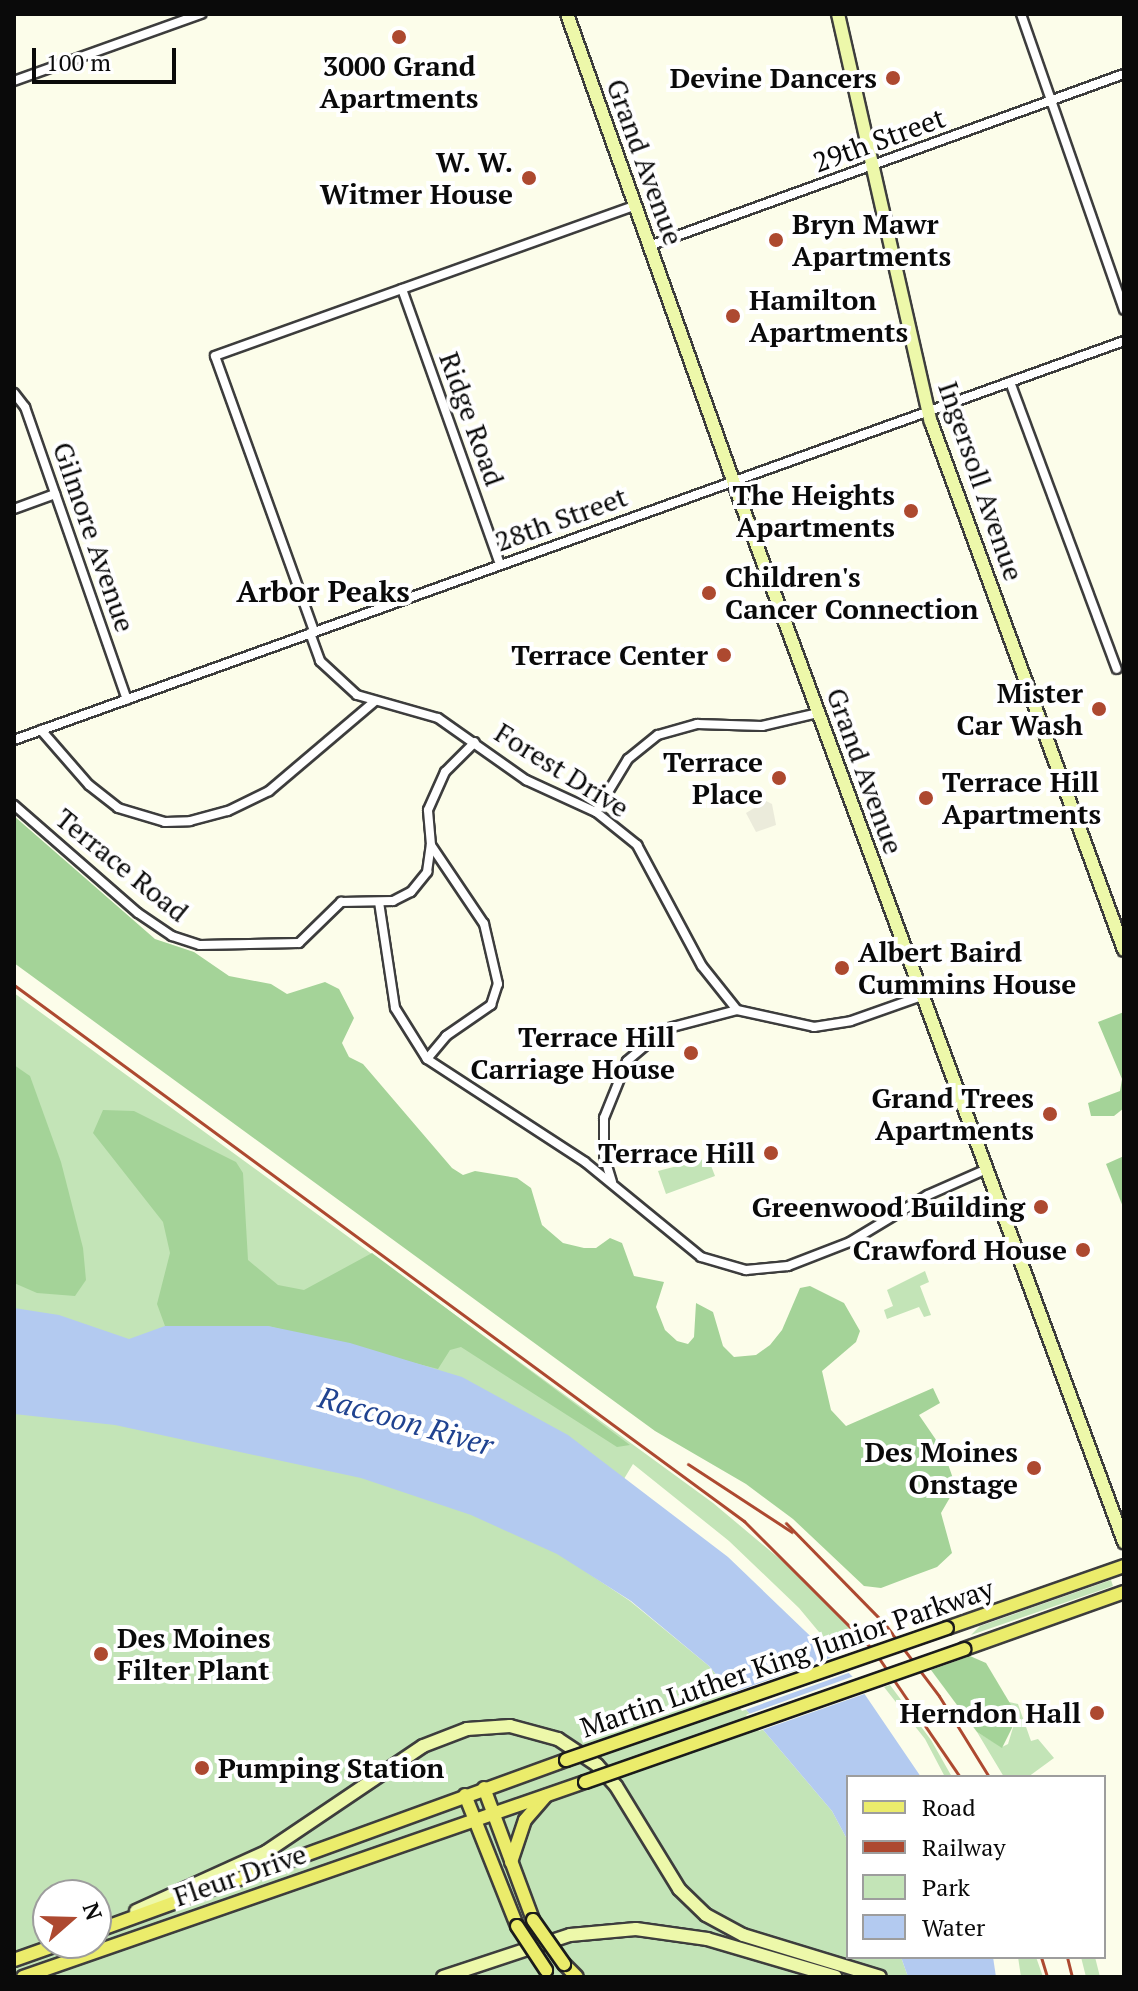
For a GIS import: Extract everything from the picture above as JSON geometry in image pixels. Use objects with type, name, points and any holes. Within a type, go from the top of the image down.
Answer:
[{"type":"main road","name":"Grand Avenue","points":[[567,14],[733,481],[1124,1542]]},
{"type":"main road","name":"Ingersoll Avenue","points":[[838,14],[928,411],[1124,950]]},
{"type":"main road","name":"Martin Luther King Junior Parkway","points":[[465,1795],[1124,1566]]},
{"type":"main road","name":"Martin Luther King Junior Parkway","points":[[474,1818],[585,1782],[1124,1592]]},
{"type":"main road","points":[[112,1923],[266,1852],[433,1741],[467,1729],[510,1726],[532,1729],[579,1750],[616,1786],[694,1905],[768,1950],[836,1977]]},
{"type":"main road","points":[[484,1788],[533,1920],[577,1977]]},
{"type":"main road","points":[[511,1862],[525,1820],[549,1793]]},
{"type":"main road","points":[[465,1795],[517,1926],[549,1973]]},
{"type":"main road","name":"Fleur Drive","points":[[112,1924],[465,1795]]},
{"type":"main road","name":"Fleur Drive","points":[[23,1977],[474,1818]]},
{"type":"main road","points":[[443,1977],[560,1938],[615,1929],[673,1932],[768,1950],[880,1977]]},
{"type":"street","points":[[14,81],[201,14]]},
{"type":"street","points":[[1021,14],[1124,310]]},
{"type":"street","name":"29th Street","points":[[649,246],[1124,74]]},
{"type":"street","points":[[402,289],[635,206]]},
{"type":"street","name":"Forest Drive","points":[[402,289],[215,356],[320,661],[333,677],[374,702],[438,718],[526,780],[596,812],[637,845],[702,966],[737,1010]]},
{"type":"street","name":"Ridge Road","points":[[402,289],[500,564]]},
{"type":"street","name":"28th Street","points":[[14,740],[1124,341]]},
{"type":"street","points":[[1010,382],[1117,669]]},
{"type":"street","name":"Gilmore Avenue","points":[[14,393],[25,407],[127,700]]},
{"type":"street","points":[[14,509],[55,494]]},
{"type":"street","points":[[41,730],[89,785],[118,808],[141,818],[190,821],[228,811],[269,791],[374,702]]},
{"type":"street","points":[[596,812],[628,759],[658,735],[697,724],[762,726],[818,713]]},
{"type":"street","points":[[427,1059],[446,1036],[491,1005],[498,984],[484,924],[431,845],[428,810],[433,788],[475,742]]},
{"type":"street","name":"Terrace Road","points":[[14,805],[138,913],[182,941],[290,946],[312,935],[341,902],[379,902],[402,898],[418,886],[430,862],[431,845]]},
{"type":"street","points":[[379,902],[395,1008],[427,1059],[612,1183],[687,1250],[723,1266],[760,1271],[815,1258],[947,1185],[987,1169]]},
{"type":"street","points":[[612,1183],[604,1156],[604,1118],[627,1061],[665,1029],[737,1010],[814,1027],[851,1021],[922,996]]},
{"type":"green space","points":[[14,816],[155,939],[194,952],[229,976],[271,984],[287,994],[325,982],[339,989],[354,1018],[342,1043],[349,1057],[363,1064],[452,1168],[463,1175],[475,1171],[517,1178],[531,1188],[542,1225],[563,1243],[596,1248],[610,1238],[622,1243],[634,1276],[664,1282],[656,1307],[665,1330],[677,1341],[688,1344],[694,1337],[696,1303],[713,1312],[723,1346],[734,1357],[756,1355],[770,1345],[782,1330],[800,1288],[810,1286],[844,1303],[860,1331],[856,1342],[822,1371],[831,1410],[846,1426],[933,1388],[940,1403],[919,1415],[943,1450],[956,1487],[941,1513],[952,1553],[937,1567],[881,1588],[864,1586],[793,1519],[746,1484],[655,1431],[14,963]]},
{"type":"green space","points":[[14,993],[713,1503],[805,1580],[865,1645],[844,1653],[834,1650],[799,1608],[729,1541],[633,1464],[573,1563],[630,1601],[709,1666],[832,1811],[846,1837],[846,1959],[902,1959],[908,1977],[14,1977]]},
{"type":"green space","points":[[1124,1012],[1124,1108],[1114,1116],[1091,1116],[1088,1103],[1120,1091],[1122,1079],[1098,1022]]},
{"type":"green space","points":[[14,1065],[30,1076],[61,1162],[83,1248],[86,1280],[75,1296],[37,1293],[14,1283]]},
{"type":"green space","points":[[103,1110],[134,1111],[236,1162],[243,1173],[248,1260],[278,1285],[304,1290],[372,1253],[630,1445],[617,1447],[461,1347],[450,1350],[438,1369],[268,1326],[165,1326],[157,1304],[170,1253],[163,1222],[93,1133]]},
{"type":"green space","points":[[1124,1156],[1124,1206],[1123,1207],[1106,1164]]},
{"type":"green space","points":[[708,1158],[715,1176],[666,1194],[658,1171]]},
{"type":"green space","points":[[925,1271],[929,1282],[920,1286],[931,1315],[924,1317],[919,1307],[887,1319],[884,1310],[893,1306],[887,1290]]},
{"type":"green space","points":[[1111,1580],[1113,1586],[971,1635],[980,1626]]},
{"type":"green space","points":[[970,1656],[986,1663],[1014,1710],[1015,1722],[1002,1748],[977,1732],[931,1670]]},
{"type":"green space","points":[[890,1685],[931,1740],[951,1775],[944,1775],[925,1739],[884,1687]]},
{"type":"green space","points":[[1009,1702],[1018,1704],[1031,1741],[1038,1739],[1054,1758],[1031,1775],[1003,1775],[977,1732],[1002,1747],[1008,1744],[1015,1721]]},
{"type":"green space","points":[[1018,1959],[1037,1959],[1043,1977],[1021,1977]]},
{"type":"green space","points":[[1082,1959],[1096,1959],[1100,1977],[1086,1977]]},
{"type":"shaded area","points":[[766,801],[772,804],[776,825],[756,832],[746,813]]},
{"type":"water","name":"Raccoon River","points":[[14,1308],[59,1315],[129,1339],[165,1326],[268,1326],[350,1343],[462,1377],[568,1435],[728,1557],[853,1677],[920,1775],[846,1775],[846,1837],[832,1811],[709,1666],[631,1601],[557,1554],[471,1515],[361,1478],[115,1425],[14,1414]]},
{"type":"water","points":[[902,1959],[993,1959],[996,1977],[908,1977]]},
{"type":"pier","points":[[836,1656],[854,1671],[742,1711],[729,1694]]},
{"type":"pier","points":[[857,1675],[870,1692],[759,1731],[746,1715]]},
{"type":"railway","points":[[14,985],[744,1521],[874,1651],[959,1775]]},
{"type":"railway","points":[[688,1464],[792,1532]]},
{"type":"railway","points":[[786,1523],[884,1623],[939,1696],[988,1775]]},
{"type":"railway","points":[[1042,1959],[1047,1977]]},
{"type":"railway","points":[[1068,1959],[1072,1977]]},
{"type":"place","name":"3000 Grand Apartments","points":[[399,37]]},
{"type":"place","name":"Devine Dancers","points":[[893,78]]},
{"type":"place","name":"W. W. Witmer House","points":[[529,178]]},
{"type":"place","name":"Bryn Mawr Apartments","points":[[776,240]]},
{"type":"place","name":"Hamilton Apartments","points":[[733,316]]},
{"type":"place","name":"The Heights Apartments","points":[[911,511]]},
{"type":"place","name":"Children's Cancer Connection","points":[[709,593]]},
{"type":"place","name":"Terrace Center","points":[[724,655]]},
{"type":"place","name":"Mister Car Wash","points":[[1099,709]]},
{"type":"place","name":"Terrace Place","points":[[779,778]]},
{"type":"place","name":"Terrace Hill Apartments","points":[[926,798]]},
{"type":"place","name":"Albert Baird Cummins House","points":[[842,968]]},
{"type":"place","name":"Terrace Hill Carriage House","points":[[691,1053]]},
{"type":"place","name":"Grand Trees Apartments","points":[[1050,1114]]},
{"type":"place","name":"Terrace Hill","points":[[771,1153]]},
{"type":"place","name":"Greenwood Building","points":[[1041,1207]]},
{"type":"place","name":"Crawford House","points":[[1083,1250]]},
{"type":"place","name":"Des Moines Onstage","points":[[1034,1468]]},
{"type":"place","name":"Des Moines Filter Plant","points":[[101,1654]]},
{"type":"place","name":"Herndon Hall","points":[[1097,1713]]},
{"type":"place","name":"Pumping Station","points":[[202,1768]]},
{"type":"district","name":"Arbor Peaks","points":[[323,591]]}]
